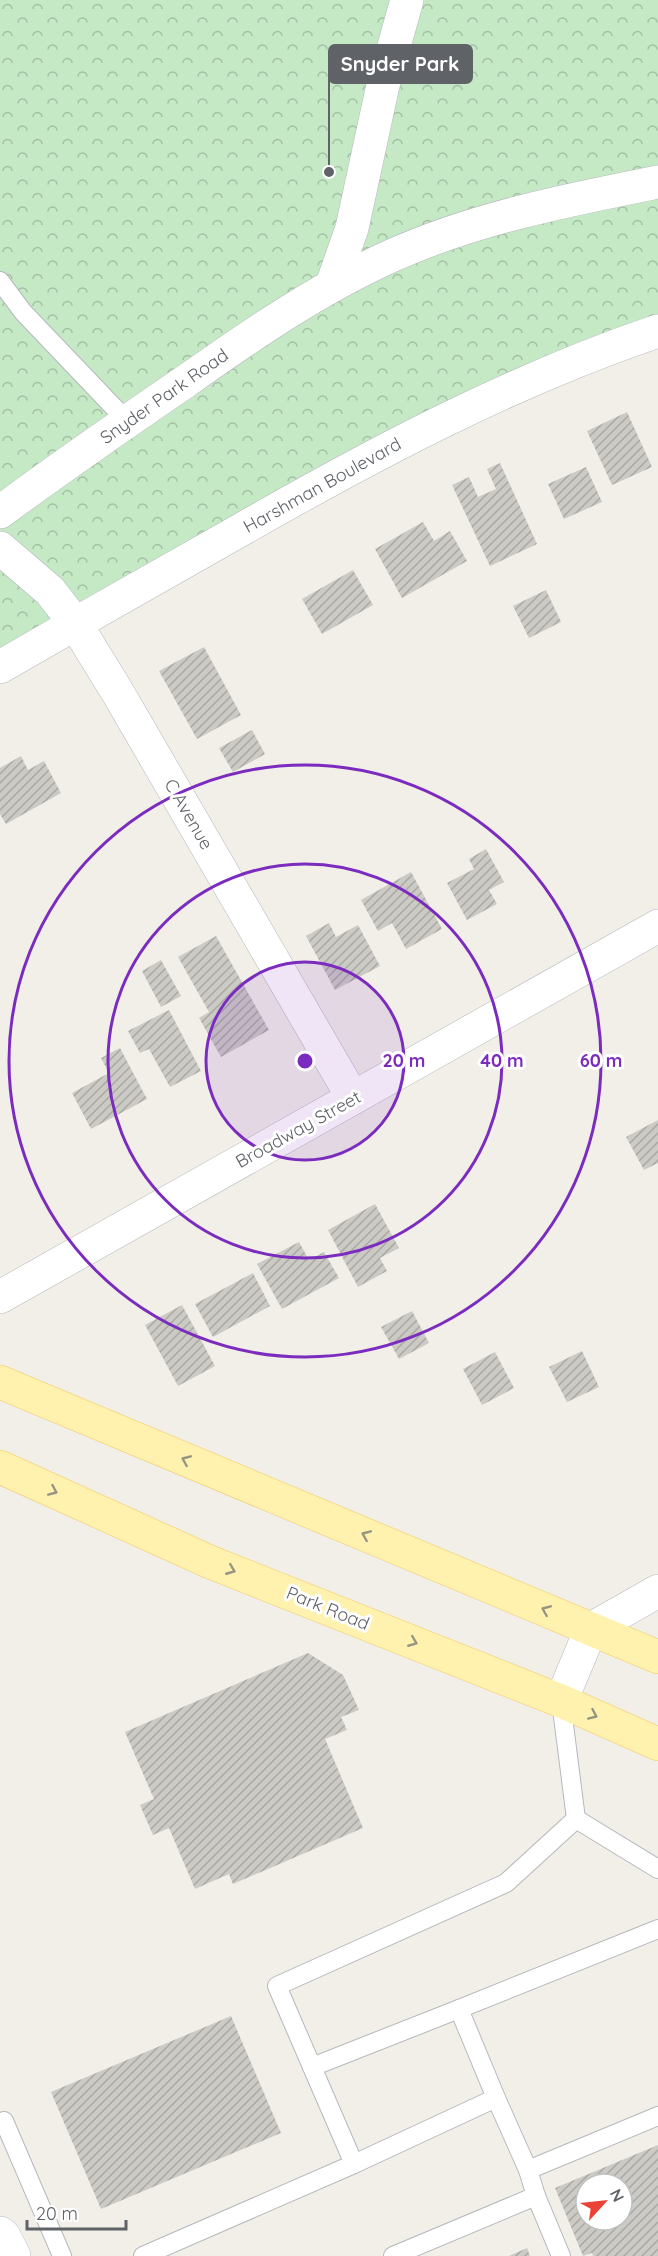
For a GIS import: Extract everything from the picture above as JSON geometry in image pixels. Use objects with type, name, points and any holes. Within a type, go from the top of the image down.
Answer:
[{"type":"main road","points":[[0,1382],[658,1657]]},
{"type":"main road","name":"Park Road","points":[[0,1467],[210,1562],[561,1701],[658,1744]]},
{"type":"street","points":[[332,285],[352,228],[383,86],[407,0]]},
{"type":"street","name":"Snyder Park Road","points":[[0,512],[246,338],[332,285],[392,255],[458,230],[555,203],[658,182]]},
{"type":"street","name":"Harshman Boulevard","points":[[0,668],[345,470],[461,411],[605,349],[658,331]]},
{"type":"street","name":"C Avenue","points":[[0,548],[50,591],[75,623],[353,1098]]},
{"type":"street","name":"Broadway Street","points":[[0,1297],[658,926]]},
{"type":"street","points":[[561,1701],[591,1629],[658,1591]]},
{"type":"street","points":[[0,2233],[4,2236],[14,2256]]},
{"type":"lane","points":[[0,281],[23,312],[127,421]]},
{"type":"lane","points":[[561,1701],[576,1819]]},
{"type":"lane","points":[[576,1819],[658,1869]]},
{"type":"lane","points":[[354,2164],[277,1986],[506,1883],[576,1819]]},
{"type":"lane","points":[[312,2067],[658,1929]]},
{"type":"lane","points":[[459,2009],[528,2170],[536,2196],[561,2256]]},
{"type":"lane","points":[[143,2256],[354,2164],[496,2098]]},
{"type":"lane","points":[[528,2170],[658,2116]]},
{"type":"lane","points":[[0,2123],[4,2121],[62,2256]]},
{"type":"lane","points":[[393,2256],[536,2196]]},
{"type":"green space","points":[[0,0],[658,0],[658,344],[345,470],[0,667]]},
{"type":"building","points":[[627,412],[652,467],[612,485],[587,431]]},
{"type":"building","points":[[500,463],[537,544],[490,566],[452,485],[469,477],[478,497],[496,489],[487,469]]},
{"type":"building","points":[[586,467],[602,502],[564,519],[548,484]]},
{"type":"building","points":[[423,522],[434,541],[450,531],[467,561],[402,598],[375,549]]},
{"type":"building","points":[[353,570],[373,605],[322,634],[302,599]]},
{"type":"building","points":[[546,590],[561,622],[529,638],[513,606]]},
{"type":"building","points":[[204,647],[241,715],[197,739],[159,671]]},
{"type":"building","points":[[252,730],[265,754],[233,772],[219,748]]},
{"type":"building","points":[[21,756],[28,770],[44,761],[61,793],[6,824],[0,814],[0,768]]},
{"type":"building","points":[[486,849],[504,882],[489,890],[497,904],[467,920],[447,883],[474,869],[469,859]]},
{"type":"building","points":[[411,872],[442,929],[406,949],[392,923],[378,931],[361,900]]},
{"type":"building","points":[[329,923],[336,937],[358,925],[380,966],[335,990],[306,936]]},
{"type":"building","points":[[216,936],[269,1030],[221,1057],[199,1018],[209,1012],[178,957]]},
{"type":"building","points":[[161,960],[181,996],[161,1007],[142,971]]},
{"type":"building","points":[[169,1010],[201,1071],[170,1087],[149,1049],[140,1053],[128,1031]]},
{"type":"building","points":[[120,1048],[147,1099],[91,1129],[72,1093],[109,1073],[101,1058]]},
{"type":"building","points":[[658,1120],[658,1163],[644,1170],[626,1137]]},
{"type":"building","points":[[375,1204],[399,1248],[380,1258],[387,1271],[358,1287],[328,1230]]},
{"type":"building","points":[[299,1242],[309,1260],[324,1252],[339,1278],[282,1309],[257,1264]]},
{"type":"building","points":[[253,1273],[270,1306],[213,1337],[195,1304]]},
{"type":"building","points":[[182,1305],[215,1366],[178,1386],[145,1325]]},
{"type":"building","points":[[412,1311],[429,1343],[399,1359],[381,1327]]},
{"type":"building","points":[[582,1351],[599,1387],[567,1402],[549,1367]]},
{"type":"building","points":[[495,1352],[514,1388],[482,1405],[463,1369]]},
{"type":"building","points":[[308,1653],[343,1675],[359,1710],[341,1717],[347,1730],[325,1739],[363,1828],[233,1884],[229,1874],[195,1889],[169,1828],[153,1835],[140,1805],[154,1799],[125,1732]]},
{"type":"building","points":[[231,2016],[281,2133],[101,2209],[51,2092]]},
{"type":"building","points":[[658,2145],[658,2256],[593,2256],[592,2253],[583,2256],[555,2188],[574,2180],[574,2232],[634,2232],[634,2172],[593,2172]]},
{"type":"building","points":[[527,2248],[530,2256],[509,2256]]},
{"type":"place","name":"Snyder Park","points":[[329,172]]}]
